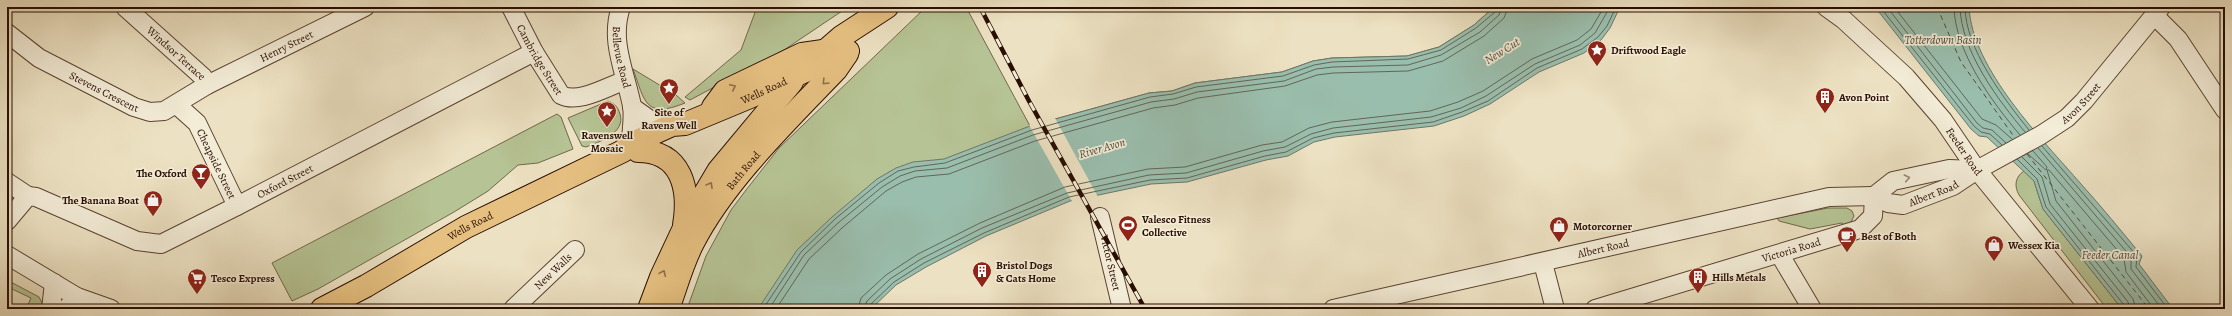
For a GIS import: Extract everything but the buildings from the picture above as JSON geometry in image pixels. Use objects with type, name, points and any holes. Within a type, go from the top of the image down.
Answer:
[{"type":"highway","name":"Bath Road","points":[[649,309],[661,277],[683,230],[718,171],[798,75],[823,51],[887,7]]},
{"type":"highway","name":"Bath Road","points":[[798,75],[848,51],[901,7]]},
{"type":"highway","points":[[706,115],[726,91],[802,54],[823,51]]},
{"type":"highway","name":"Bath Road","points":[[668,309],[692,244],[710,216],[743,171],[836,70],[848,51]]},
{"type":"highway","name":"Wells Road","points":[[322,309],[366,286],[466,227],[631,148],[663,129],[672,125],[685,124],[798,75]]},
{"type":"highway","name":"Wells Road","points":[[631,148],[677,134],[685,124]]},
{"type":"highway","points":[[631,148],[648,151],[663,156],[674,165],[686,194],[687,206],[683,230]]},
{"type":"street","name":"Windsor Terrace","points":[[125,7],[203,77],[207,85]]},
{"type":"street","name":"Henry Street","points":[[207,85],[338,12],[365,7]]},
{"type":"street","name":"Cambridge Street","points":[[511,7],[534,52],[561,95],[568,99],[577,98],[624,81]]},
{"type":"street","name":"Bellevue Road","points":[[621,7],[617,30],[618,52],[624,81],[632,107],[631,148]]},
{"type":"street","name":"Feeder Road","points":[[1826,7],[1844,20],[1906,77],[1943,120],[1977,170],[2090,309]]},
{"type":"street","name":"Avon Street","points":[[1977,170],[2041,135],[2067,118],[2084,101],[2158,12]]},
{"type":"street","points":[[2158,12],[2178,39],[2225,110]]},
{"type":"street","name":"Stevens Crescent","points":[[7,33],[39,58],[134,107],[150,112],[164,111],[177,105],[207,85]]},
{"type":"street","name":"Oxford Street","points":[[7,182],[28,196],[42,199],[104,228],[137,241],[150,244],[161,244],[534,52]]},
{"type":"street","name":"Cheapside Street","points":[[177,105],[197,123],[237,206]]},
{"type":"street","points":[[632,107],[663,129]]},
{"type":"street","name":"Albert Road","points":[[1874,196],[1893,181],[1949,168],[1977,170]]},
{"type":"street","name":"Albert Road","points":[[1333,309],[1543,263],[1828,197],[1874,196],[1888,203],[1903,205],[1953,186],[1977,170]]},
{"type":"street","points":[[7,221],[28,196]]},
{"type":"street","name":"Victoria Road","points":[[1595,309],[1780,255],[1860,229],[1872,216],[1874,196]]},
{"type":"street","name":"Victor Street","points":[[1100,217],[1122,309]]},
{"type":"street","name":"New Walls","points":[[513,309],[575,250]]},
{"type":"street","points":[[7,255],[54,283],[80,304],[111,309]]},
{"type":"street","points":[[1780,255],[1812,309]]},
{"type":"street","points":[[1543,263],[1555,309]]},
{"type":"street","points":[[51,309],[54,283]]},
{"type":"shaded area","points":[[757,7],[848,7],[784,50],[690,100],[685,97],[741,50]]},
{"type":"shaded area","points":[[926,7],[966,7],[1030,126],[1149,93],[1172,91],[1195,83],[1282,72],[1313,61],[1332,58],[1407,56],[1439,47],[1474,25],[1494,7],[1523,15],[1364,77],[795,309],[687,309],[706,256],[731,210],[779,148]]},
{"type":"shaded area","points":[[633,69],[676,95],[685,103],[662,109],[654,108],[648,104],[644,98]]},
{"type":"shaded area","points":[[608,101],[616,106],[620,114],[621,121],[619,126],[610,136],[586,147],[582,146],[568,118]]},
{"type":"shaded area","points":[[557,114],[561,117],[573,149],[538,163],[518,165],[488,191],[454,212],[318,289],[292,301],[272,263]]},
{"type":"shaded area","points":[[2024,171],[2034,181],[2043,209],[2122,309],[2107,309],[2019,195],[2016,188],[2016,182],[2021,173]]},
{"type":"shaded area","points":[[1828,208],[1847,208],[1852,211],[1854,216],[1851,222],[1845,226],[1842,223],[1810,229],[1779,221],[1777,218]]},
{"type":"shaded area","points":[[7,280],[39,297],[45,309],[26,309],[31,298],[12,289]]},
{"type":"water","points":[[1494,7],[1620,7],[1610,28],[1601,40],[1584,53],[1539,72],[1490,104],[1464,116],[1434,126],[1335,137],[1314,142],[1288,156],[1266,160],[1187,182],[1151,184],[1070,201],[986,236],[926,267],[896,285],[871,309],[758,309],[797,250],[832,217],[877,179],[896,168],[913,162],[944,159],[1030,126],[1149,93],[1172,91],[1195,83],[1282,72],[1313,61],[1332,58],[1407,56],[1439,47],[1474,25]]},
{"type":"water","points":[[1875,7],[1969,7],[1973,31],[1982,54],[1995,78],[2029,125],[2142,256],[2139,264],[2173,309],[2122,309],[2043,209],[2034,181],[1987,137],[1979,136],[1971,129]]},
{"type":"pier","points":[[1055,118],[1098,197],[1073,203],[1029,125]]},
{"type":"ferry route","points":[[1937,7],[1961,62],[2015,138]]},
{"type":"ferry route","points":[[2027,154],[2149,309]]},
{"type":"railway","points":[[980,7],[1029,101],[1145,309]]},
{"type":"place","name":"Driftwood Eagle","points":[[1597,67]]},
{"type":"place","name":"Site of Ravens Well","points":[[669,105]]},
{"type":"place","name":"Avon Point","points":[[1825,114]]},
{"type":"place","name":"Ravenswell Mosaic","points":[[607,128]]},
{"type":"place","name":"The Oxford","points":[[201,190]]},
{"type":"place","name":"The Banana Boat","points":[[153,217]]},
{"type":"place","name":"Valesco Fitness Collective","points":[[1128,242]]},
{"type":"place","name":"Motorcorner","points":[[1559,243]]},
{"type":"place","name":"Best of Both","points":[[1847,253]]},
{"type":"place","name":"Wessex Kia","points":[[1994,262]]},
{"type":"place","name":"Bristol Dogs & Cats Home","points":[[982,288]]},
{"type":"place","name":"Hills Metals","points":[[1698,294]]},
{"type":"place","name":"Tesco Express","points":[[197,295]]},
{"type":"water label","name":"Totterdown Basin","points":[[1943,40]]},
{"type":"water label","name":"New Cut","points":[[1502,51]]},
{"type":"water label","name":"River Avon","points":[[1102,148]]},
{"type":"water label","name":"Feeder Canal","points":[[2110,255]]}]
